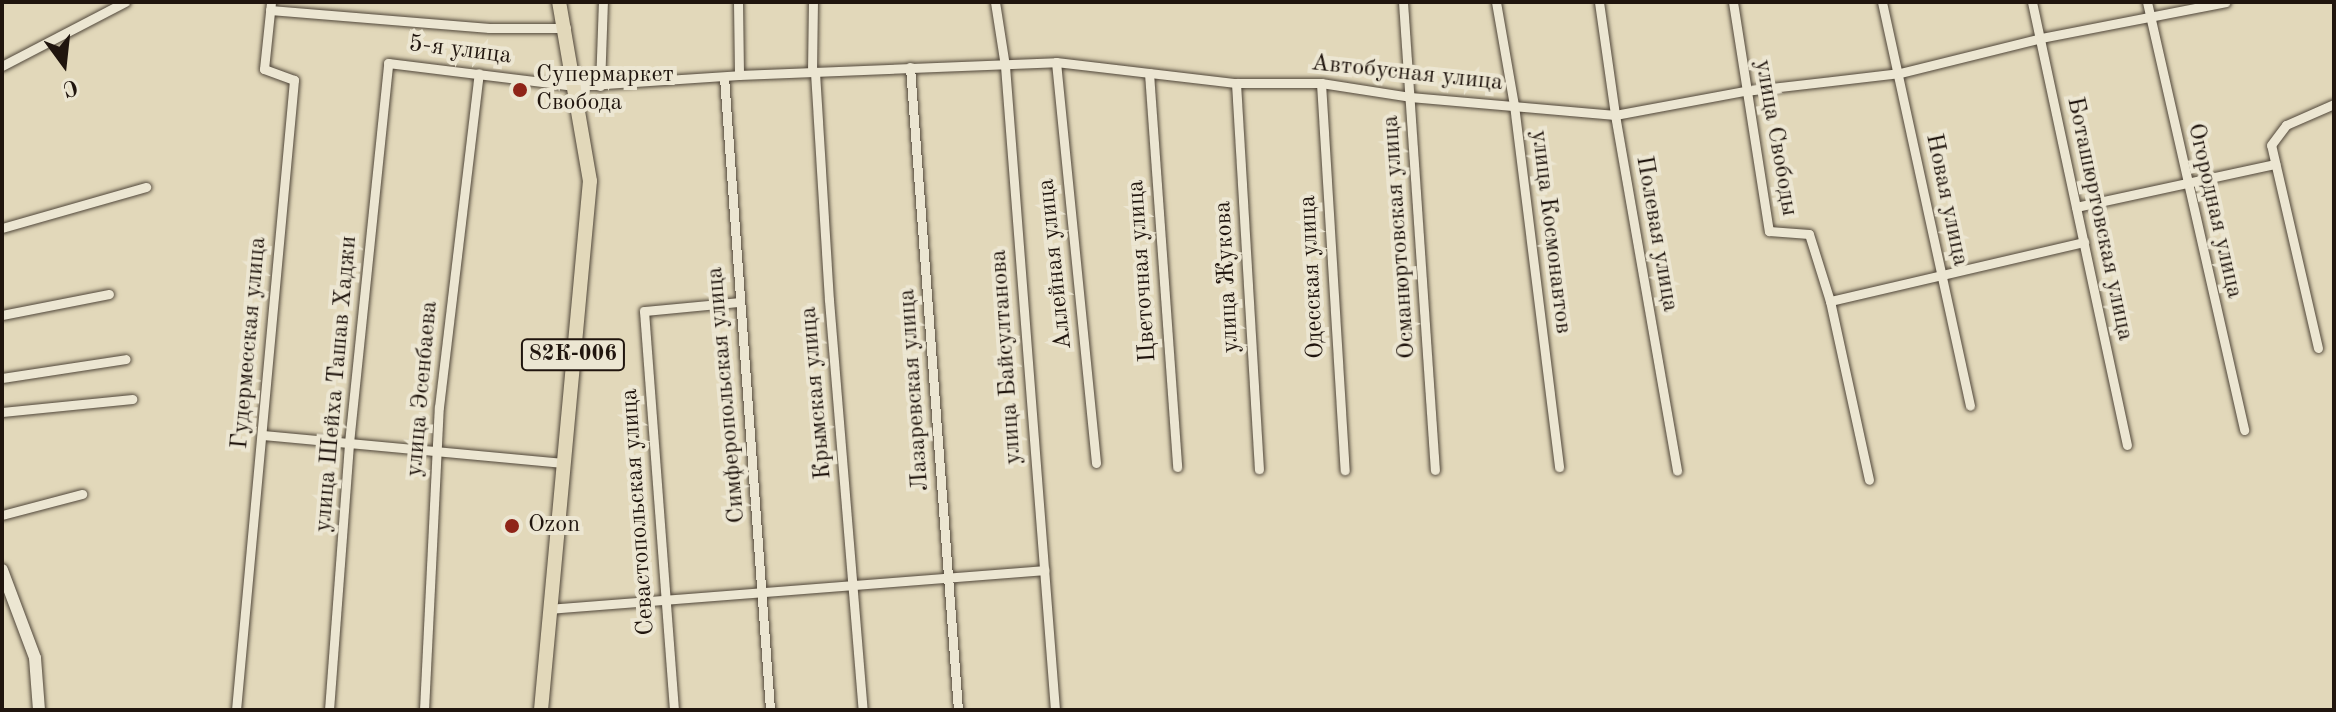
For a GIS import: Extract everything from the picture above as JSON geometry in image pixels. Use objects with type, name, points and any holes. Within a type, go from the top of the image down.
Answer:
[{"type":"main road","name":"82К-006","points":[[541,710],[590,181],[566,28],[559,2]]},
{"type":"main road","points":[[2,570],[35,658],[39,710]]},
{"type":"street","points":[[2,66],[125,2]]},
{"type":"street","points":[[600,86],[603,2]]},
{"type":"street","points":[[738,2],[739,75]]},
{"type":"street","name":"Крымская улица","points":[[813,2],[813,72],[829,300],[863,710]]},
{"type":"street","name":"улица Байсултанова","points":[[995,2],[1005,66],[1055,710]]},
{"type":"street","name":"Османюртовская улица","points":[[1403,2],[1435,470]]},
{"type":"street","name":"улица Космонавтов","points":[[1496,2],[1514,105],[1559,467]]},
{"type":"street","name":"Полевая улица","points":[[1599,2],[1615,115],[1677,471]]},
{"type":"street","name":"улица Свободы","points":[[1733,2],[1769,231],[1809,234],[1830,301],[1869,480]]},
{"type":"street","name":"Новая улица","points":[[1882,2],[1900,73],[1970,406]]},
{"type":"street","name":"Боташюртовская улица","points":[[2032,2],[2127,445]]},
{"type":"street","name":"Огородная улица","points":[[2147,2],[2244,430]]},
{"type":"street","name":"Автобусная улица","points":[[575,86],[739,75],[1056,62],[1236,83],[1321,83],[1410,97],[1615,115],[1745,91],[1900,73],[2041,38],[2226,2]]},
{"type":"street","points":[[271,6],[489,28],[566,28]]},
{"type":"street","name":"Гудермесская улица","points":[[236,710],[294,80],[264,69],[271,6]]},
{"type":"street","name":"Аллейная улица","points":[[1056,62],[1096,463]]},
{"type":"street","name":"5-я улица","points":[[388,63],[575,86]]},
{"type":"street","name":"улица Шейха Ташав Хаджи","points":[[329,710],[349,443],[388,63]]},
{"type":"street","name":"Лазаревская улица","points":[[910,67],[958,710]]},
{"type":"street","name":"улица Эсенбаева","points":[[424,710],[435,453],[479,73]]},
{"type":"street","name":"Цветочная улица","points":[[1149,73],[1177,467]]},
{"type":"street","name":"Симферопольская улица","points":[[724,77],[770,710]]},
{"type":"street","name":"улица Жукова","points":[[1236,83],[1259,469]]},
{"type":"street","name":"Одесская улица","points":[[1321,83],[1345,470]]},
{"type":"street","points":[[2318,348],[2271,145],[2286,125],[2334,104]]},
{"type":"street","points":[[2076,207],[2275,164]]},
{"type":"street","points":[[2,228],[146,187]]},
{"type":"street","points":[[1830,301],[2084,242]]},
{"type":"street","points":[[2,315],[109,294]]},
{"type":"street","name":"Севастопольская улица","points":[[674,710],[644,311],[739,302]]},
{"type":"street","points":[[2,378],[126,359]]},
{"type":"street","points":[[2,412],[132,399]]},
{"type":"street","points":[[262,435],[562,463]]},
{"type":"street","points":[[2,515],[82,494]]},
{"type":"street","points":[[549,609],[1044,570]]},
{"type":"place","name":"Супермаркет Свобода","points":[[520,90]]},
{"type":"place","name":"Ozon","points":[[512,526]]}]
